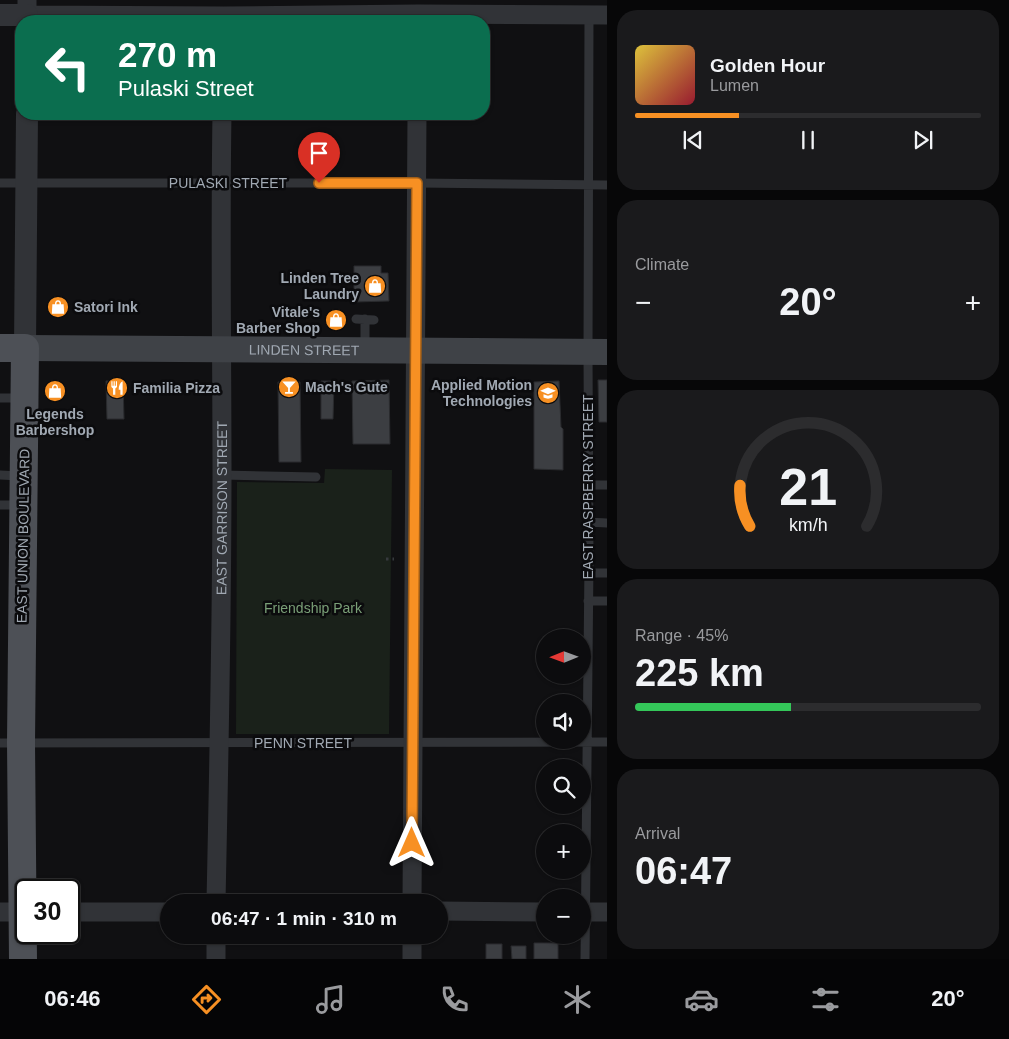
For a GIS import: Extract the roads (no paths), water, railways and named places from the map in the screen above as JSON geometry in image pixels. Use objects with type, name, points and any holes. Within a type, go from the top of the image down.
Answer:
[{"type":"main road","name":"LINDEN STREET","points":[[13,348],[597,352]]},
{"type":"main road","name":"EAST UNION BOULEVARD","points":[[13,348],[10,743],[15,884]]},
{"type":"main road","name":"EAST UNION BOULEVARD","points":[[20,944],[22,959]]},
{"type":"street","points":[[0,15],[27,12],[418,12],[598,15]]},
{"type":"street","name":"EAST UNION BOULEVARD","points":[[13,348],[27,183],[27,120]]},
{"type":"street","name":"EAST GARRISON STREET","points":[[216,894],[220,743],[222,475],[222,120]]},
{"type":"street","points":[[412,894],[417,120]]},
{"type":"street","points":[[448,911],[536,912]]},
{"type":"street","points":[[80,912],[160,912]]},
{"type":"street","points":[[591,912],[606,912]]},
{"type":"street","points":[[216,944],[216,959]]},
{"type":"street","points":[[412,944],[412,959]]},
{"type":"lane","name":"EAST RASPBERRY STREET","points":[[587,694],[588,485],[597,352],[588,185],[598,15]]},
{"type":"lane","name":"PULASKI STREET","points":[[0,183],[606,185]]},
{"type":"lane","points":[[365,319],[365,349]]},
{"type":"lane","points":[[222,475],[316,477]]},
{"type":"lane","points":[[588,485],[606,485]]},
{"type":"lane","points":[[588,522],[606,523]]},
{"type":"lane","points":[[588,573],[606,573]]},
{"type":"lane","points":[[588,601],[606,600]]},
{"type":"lane","name":"PENN STREET","points":[[591,742],[606,742]]},
{"type":"lane","name":"PENN STREET","points":[[10,743],[536,743]]},
{"type":"lane","name":"EAST RASPBERRY STREET","points":[[584,889],[586,749]]},
{"type":"lane","name":"EAST RASPBERRY STREET","points":[[585,944],[585,959]]},
{"type":"place","name":"Linden Tree Laundry","points":[[375,286]]},
{"type":"place","name":"Satori Ink","points":[[58,307]]},
{"type":"place","name":"Vitale's Barber Shop","points":[[336,320]]},
{"type":"place","name":"Mach's Gute","points":[[289,387]]},
{"type":"place","name":"Familia Pizza","points":[[117,388]]},
{"type":"place","name":"Legends Barbershop","points":[[55,391]]},
{"type":"place","name":"Applied Motion Technologies","points":[[548,393]]},
{"type":"park label","name":"Friendship Park","points":[[313,608]]}]
